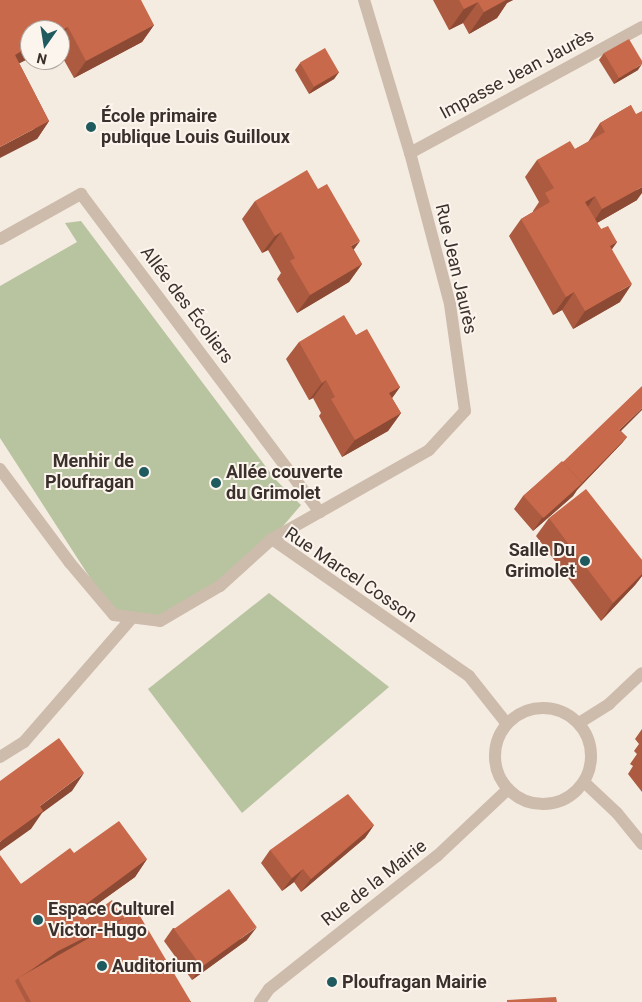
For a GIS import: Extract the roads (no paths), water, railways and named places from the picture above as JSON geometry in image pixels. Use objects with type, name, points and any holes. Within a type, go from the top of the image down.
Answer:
[{"type":"street","name":"Rue Jean Jaurès","points":[[272,539],[429,450],[465,411],[450,304],[410,153],[364,0]]},
{"type":"street","name":"Impasse Jean Jaurès","points":[[410,153],[642,27]]},
{"type":"street","name":"Allée des Écoliers","points":[[0,239],[81,194],[320,512]]},
{"type":"street","name":"Rue Marcel Cosson","points":[[0,469],[70,563],[114,615],[132,619],[160,621],[220,586],[272,539],[469,676],[506,724]]},
{"type":"street","points":[[0,757],[24,742],[132,619]]},
{"type":"street","points":[[579,723],[609,704],[642,673]]},
{"type":"street","points":[[551,708],[567,713],[579,723],[592,752],[590,768],[584,782],[574,793],[548,804],[533,803],[508,789],[500,777],[495,750],[506,724],[519,713],[551,708]]},
{"type":"street","points":[[584,782],[617,813],[642,844]]},
{"type":"street","name":"Rue de la Mairie","points":[[260,1002],[269,989],[437,856],[508,789]]},
{"type":"place","name":"École primaire publique Louis Guilloux","points":[[91,127]]},
{"type":"place","name":"Menhir de Ploufragan","points":[[144,472]]},
{"type":"place","name":"Allée couverte du Grimolet","points":[[216,483]]},
{"type":"place","name":"Salle Du Grimolet","points":[[585,561]]},
{"type":"place","name":"Espace Culturel Victor-Hugo","points":[[38,920]]},
{"type":"place","name":"Auditorium","points":[[102,966]]},
{"type":"place","name":"Ploufragan Mairie","points":[[332,982]]}]
